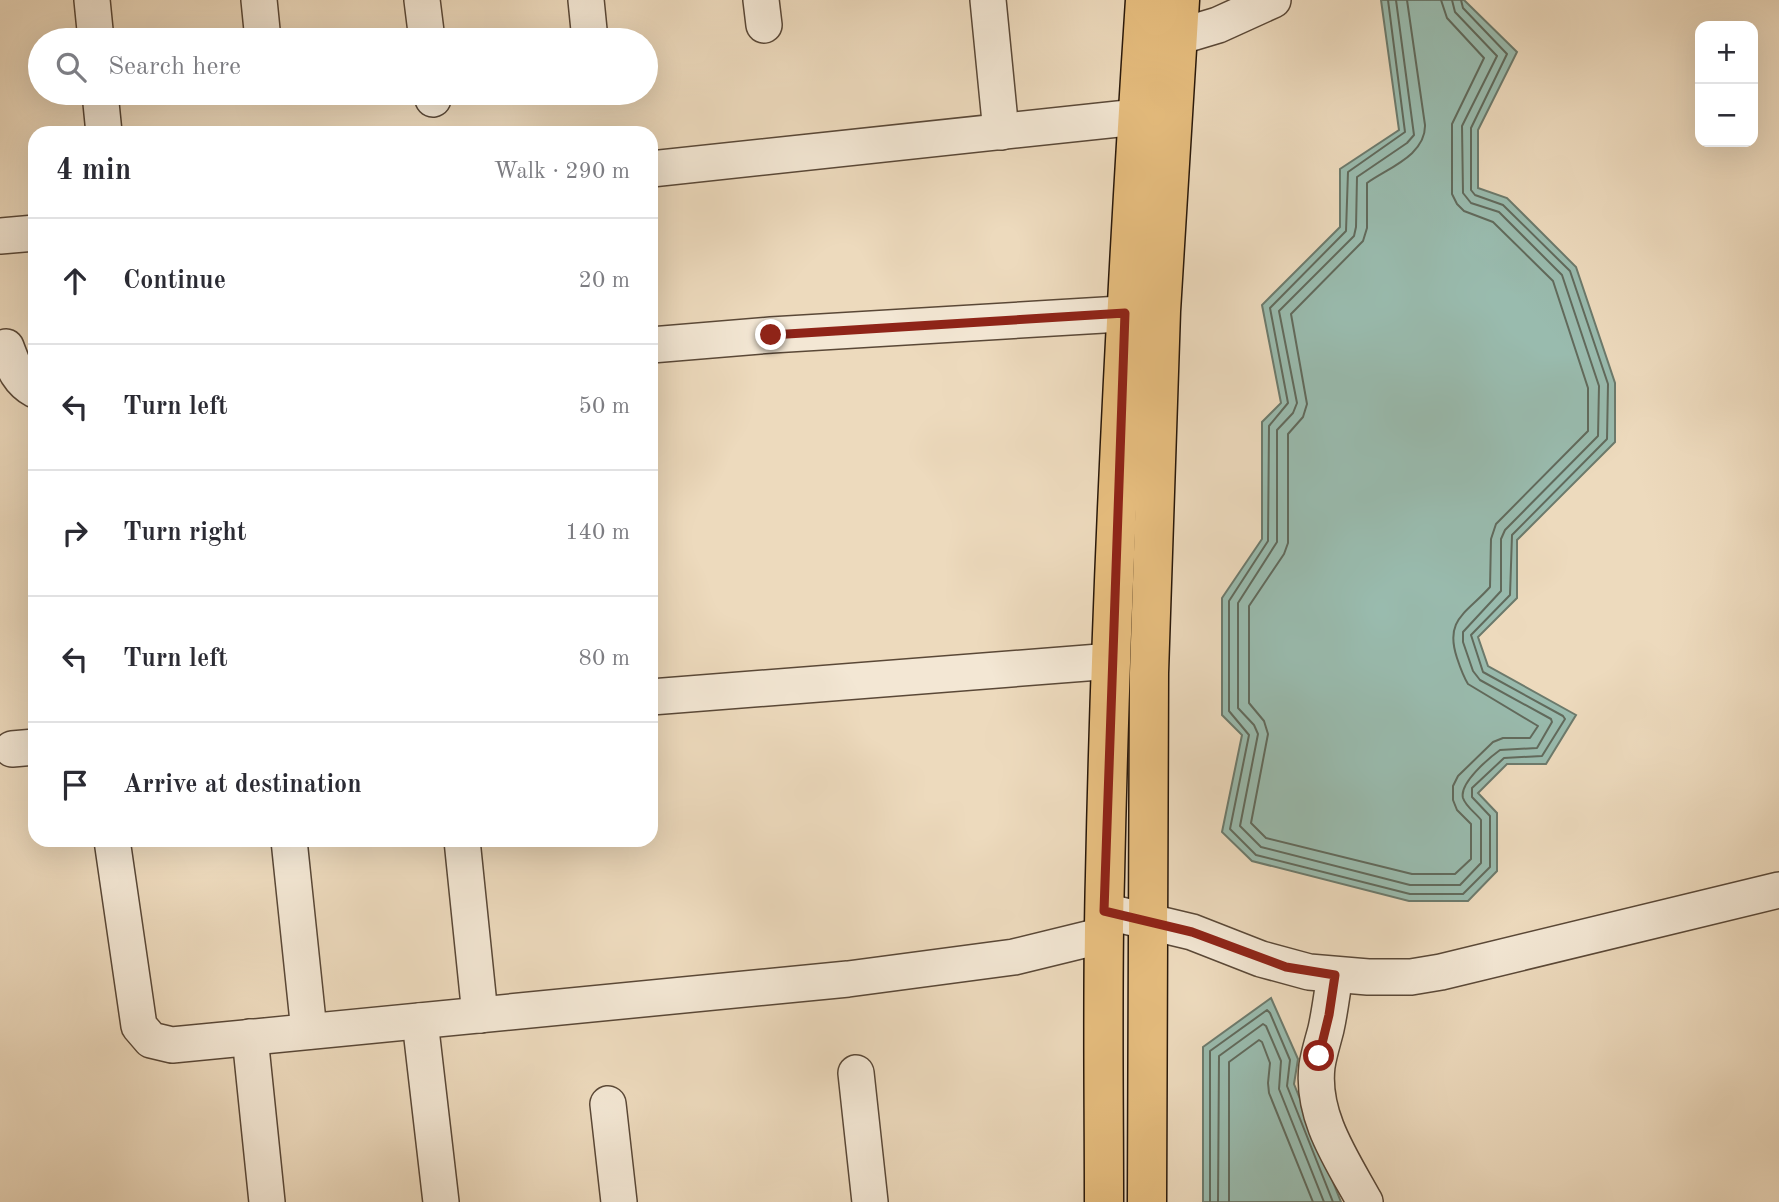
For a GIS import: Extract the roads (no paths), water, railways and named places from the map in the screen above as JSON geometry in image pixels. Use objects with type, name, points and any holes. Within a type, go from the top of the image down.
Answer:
[{"type":"main road","points":[[1145,0],[1137,117],[1149,673],[1147,1202]]},
{"type":"main road","points":[[1104,1202],[1104,923],[1112,661],[1143,312],[1178,37],[1180,0]]},
{"type":"street","points":[[92,0],[95,28]]},
{"type":"street","points":[[259,0],[262,28]]},
{"type":"street","points":[[422,0],[426,28]]},
{"type":"street","points":[[586,0],[589,28]]},
{"type":"street","points":[[988,0],[1001,132]]},
{"type":"street","points":[[1178,37],[1230,20],[1273,0]]},
{"type":"street","points":[[101,105],[103,126]]},
{"type":"street","points":[[658,168],[1137,117]]},
{"type":"street","points":[[0,236],[28,234]]},
{"type":"street","points":[[658,344],[1143,312]]},
{"type":"street","points":[[6,347],[15,370],[28,386]]},
{"type":"street","points":[[658,696],[1112,661]]},
{"type":"street","points":[[113,847],[139,1026],[151,1041],[172,1045],[848,979],[1014,957],[1104,923],[1148,921],[1218,941],[1286,967],[1335,975],[1411,977],[1779,890]]},
{"type":"street","points":[[290,847],[309,1031]]},
{"type":"street","points":[[463,847],[480,1016]]},
{"type":"street","points":[[1335,975],[1317,1069],[1318,1095],[1322,1118],[1331,1141],[1365,1202]]},
{"type":"street","points":[[421,1021],[441,1202]]},
{"type":"street","points":[[250,1037],[267,1202]]},
{"type":"street","points":[[856,1073],[870,1202]]},
{"type":"street","points":[[608,1104],[619,1202]]},
{"type":"water","points":[[1381,0],[1464,0],[1517,52],[1478,130],[1478,188],[1507,198],[1576,267],[1615,383],[1615,442],[1517,540],[1517,598],[1478,637],[1488,666],[1576,715],[1546,764],[1507,764],[1478,793],[1497,813],[1497,871],[1468,901],[1409,901],[1252,861],[1222,832],[1242,735],[1222,715],[1222,598],[1262,539],[1262,422],[1281,403],[1262,305],[1340,227],[1340,169],[1399,130]]},
{"type":"water","points":[[1271,998],[1298,1059],[1294,1084],[1341,1202],[1203,1202],[1203,1047]]}]
